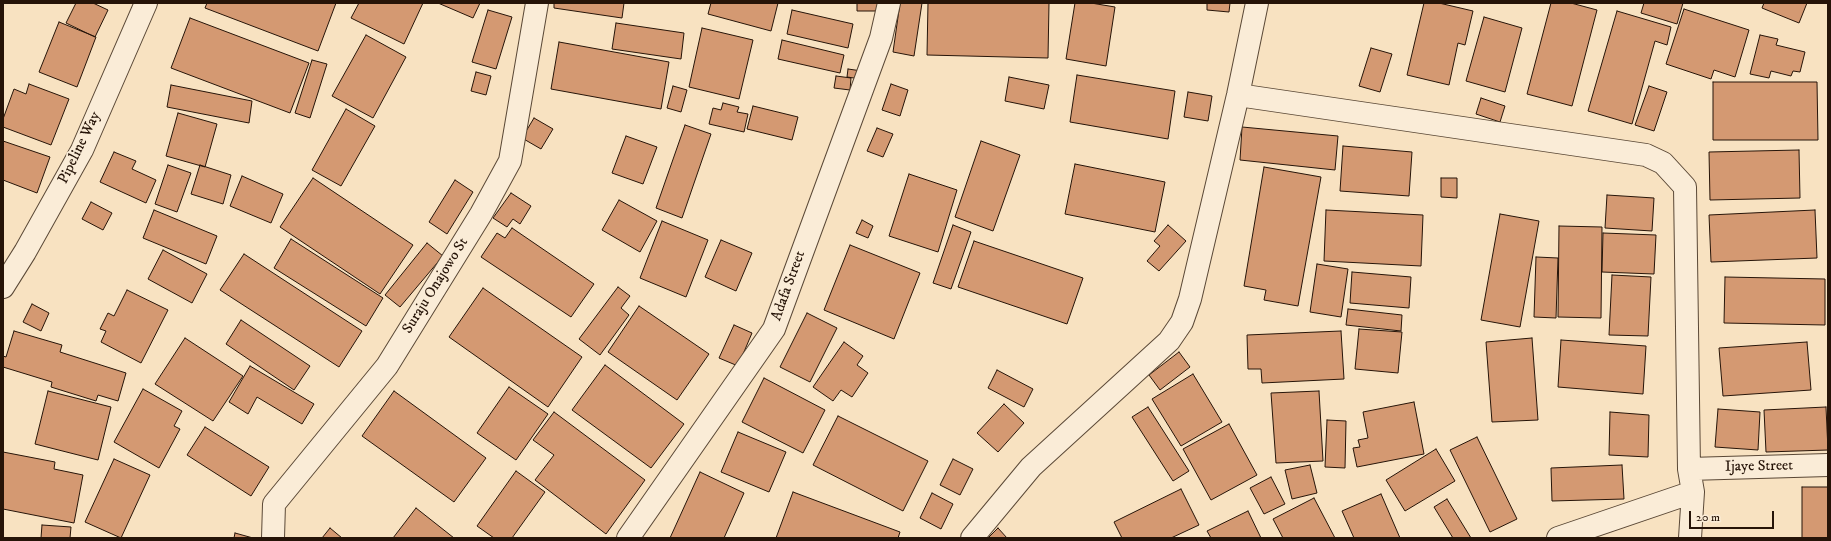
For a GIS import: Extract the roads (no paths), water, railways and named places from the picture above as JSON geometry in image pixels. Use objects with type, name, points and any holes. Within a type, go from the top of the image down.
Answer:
[{"type":"street","name":"Pipeline Way","points":[[3,287],[25,252],[82,150],[146,3]]},
{"type":"street","name":"Suraju Onajowo St","points":[[274,538],[274,504],[387,366],[481,214],[510,161],[537,3]]},
{"type":"street","name":"Adafa Street","points":[[628,538],[774,329],[881,38],[889,3]]},
{"type":"street","points":[[972,538],[1031,467],[1169,341],[1182,322],[1190,298],[1238,95],[1257,3]]},
{"type":"street","points":[[1238,95],[1646,155],[1663,164],[1684,187],[1689,468],[1693,492],[1690,538]]},
{"type":"street","name":"Ijaye Street","points":[[1689,468],[1828,465]]},
{"type":"street","points":[[1558,538],[1693,492]]}]
